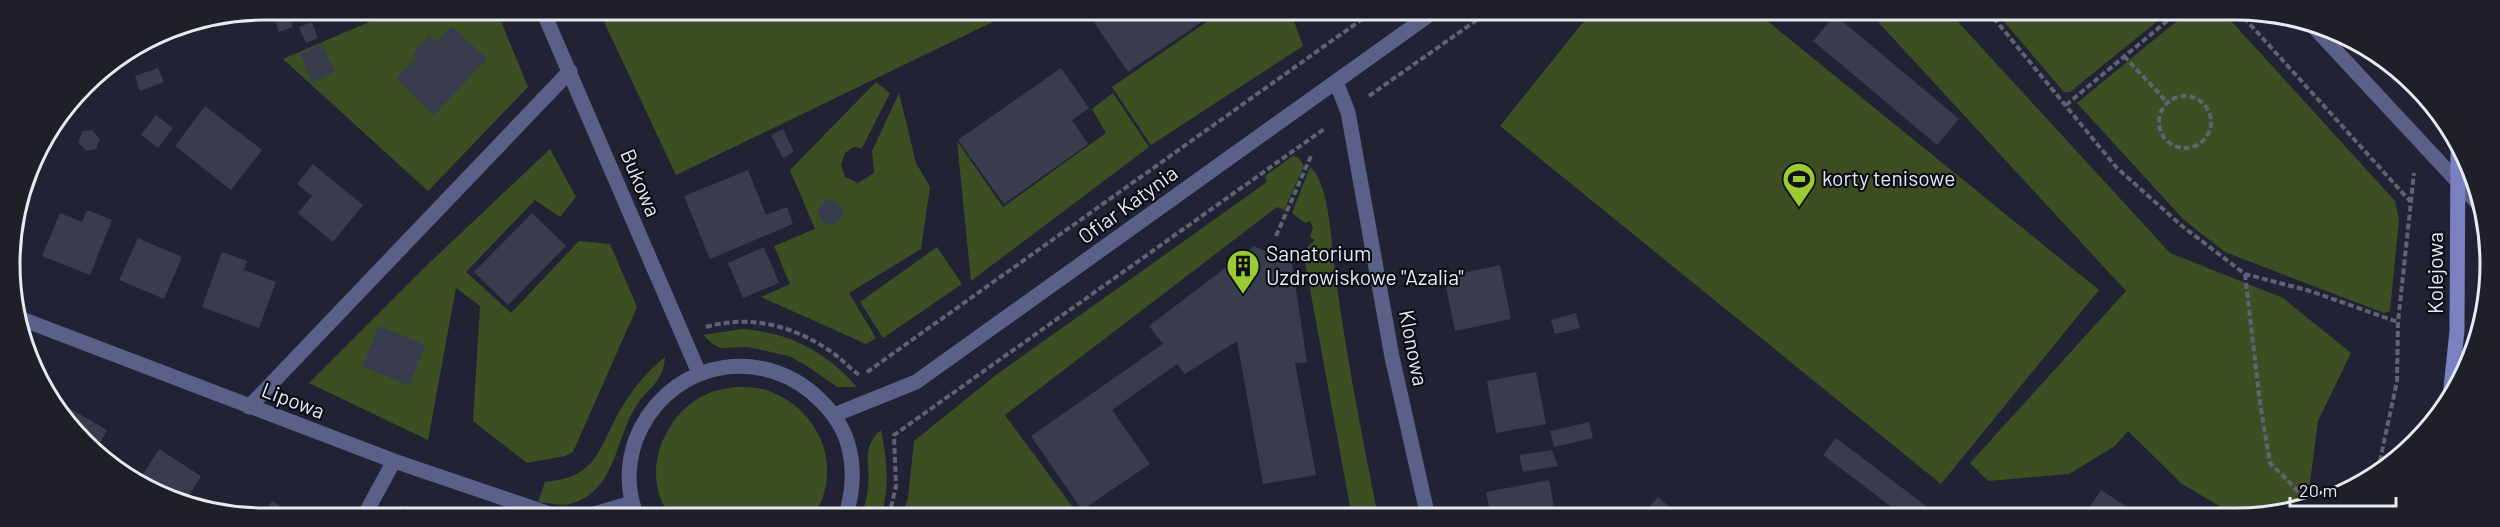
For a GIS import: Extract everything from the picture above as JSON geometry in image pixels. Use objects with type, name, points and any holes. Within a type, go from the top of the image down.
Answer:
[{"type":"street","name":"Bukowa","points":[[547,20],[699,373]]},
{"type":"street","name":"Ofiar Katynia","points":[[834,415],[916,382],[1422,20]]},
{"type":"street","points":[[2319,34],[2471,198]]},
{"type":"street","points":[[249,407],[570,71]]},
{"type":"street","name":"Klonowa","points":[[1336,82],[1348,112],[1392,357],[1426,508]]},
{"type":"street","name":"Kolejowa","points":[[2452,377],[2457,331],[2457,161]]},
{"type":"street","name":"Lipowa","points":[[26,321],[394,461],[532,508]]},
{"type":"street","points":[[634,508],[629,471],[634,440],[649,411],[672,389],[699,373],[737,365],[774,370],[808,387],[834,415],[849,447],[854,482],[848,508]]},
{"type":"street","points":[[368,508],[394,461]]},
{"type":"path","points":[[700,329],[719,323],[745,321],[771,324],[800,334],[824,346],[845,361],[860,377],[1361,20]]},
{"type":"path","points":[[891,508],[896,486],[894,435],[1477,20]]},
{"type":"path","points":[[1995,20],[2116,167],[2182,226],[2245,273],[2310,291],[2398,322]]},
{"type":"path","points":[[2066,105],[2168,20]]},
{"type":"path","points":[[2246,20],[2410,201],[2398,322],[2397,381],[2380,460]]},
{"type":"path","points":[[2124,56],[2168,103]]},
{"type":"path","points":[[2192,97],[2206,106],[2211,122],[2206,138],[2199,144],[2183,148],[2168,141],[2162,134],[2160,117],[2168,103],[2176,98],[2192,97]]},
{"type":"path","points":[[1276,236],[1311,156]]},
{"type":"path","points":[[2245,273],[2260,403],[2270,463],[2305,498]]},
{"type":"green space","points":[[373,20],[501,20],[528,87],[428,191],[283,59]]},
{"type":"green space","points":[[603,20],[997,20],[676,175]]},
{"type":"green space","points":[[1209,20],[1294,20],[1303,46],[1151,145],[1112,87]]},
{"type":"green space","name":"korty tenisowe","points":[[1585,20],[1766,20],[2099,290],[1941,484],[1500,126]]},
{"type":"green space","points":[[1876,20],[1956,20],[2170,253],[2283,298],[2351,353],[2318,421],[2308,497],[2284,503],[2223,508],[2182,484],[2128,431],[2115,446],[2069,474],[1988,481],[1970,463],[2126,291]]},
{"type":"green space","points":[[2003,20],[2159,20],[2070,92],[2064,92]]},
{"type":"green space","points":[[2178,20],[2230,20],[2395,201],[2399,219],[2390,311],[2384,313],[2225,252],[2183,219],[2077,103]]},
{"type":"green space","points":[[876,82],[890,93],[862,148],[853,147],[845,153],[841,165],[845,177],[858,183],[874,173],[872,151],[899,93],[916,163],[930,187],[921,249],[849,293],[876,338],[866,344],[761,297],[790,284],[774,246],[815,229],[790,170]]},
{"type":"green space","points":[[1113,93],[1149,147],[971,281],[957,141],[1003,207],[1106,133],[1092,109]]},
{"type":"green space","points":[[550,149],[576,197],[560,217],[535,200],[466,272],[511,313],[579,241],[610,244],[637,307],[573,452],[565,456],[527,463],[473,421],[480,306],[456,288],[428,440],[309,383],[425,267]]},
{"type":"green space","points":[[1293,156],[1299,158],[1304,166],[1284,210],[1277,207],[1005,415],[1073,508],[905,508],[908,498],[914,441],[996,375],[1267,182],[1265,176]]},
{"type":"green space","points":[[1310,167],[1316,173],[1327,207],[1347,353],[1376,508],[1350,508],[1303,251],[1315,240],[1310,237],[1313,228],[1310,221],[1305,223],[1292,213]]},
{"type":"green space","points":[[937,247],[962,284],[883,338],[860,302]]},
{"type":"green space","points":[[742,329],[776,334],[806,346],[833,364],[857,387],[837,387],[789,356],[748,347],[721,348],[703,335]]},
{"type":"green space","points":[[665,357],[659,378],[630,416],[613,461],[597,488],[585,498],[570,504],[538,502],[545,482],[575,475],[593,461],[618,414],[638,383]]},
{"type":"green space","points":[[748,387],[775,393],[788,400],[809,420],[823,445],[826,458],[826,484],[818,508],[665,508],[659,493],[656,476],[660,447],[674,421],[683,410],[694,401],[717,391]]},
{"type":"green space","points":[[881,430],[887,473],[886,494],[883,508],[863,508],[869,479],[868,450]]},
{"type":"building","points":[[275,20],[291,20],[293,27],[279,32]]},
{"type":"building","points":[[1092,20],[1205,20],[1128,72]]},
{"type":"building","points":[[1831,20],[1841,20],[1959,119],[1937,145],[1813,41]]},
{"type":"building","points":[[312,22],[318,38],[306,43],[299,27]]},
{"type":"building","points":[[452,26],[487,59],[434,115],[396,78],[416,58],[412,54],[429,35],[436,42]]},
{"type":"building","points":[[322,44],[335,72],[312,83],[300,54]]},
{"type":"building","points":[[158,68],[164,82],[140,91],[135,76]]},
{"type":"building","points":[[1061,68],[1089,108],[1072,120],[1088,144],[1004,204],[958,140]]},
{"type":"building","points":[[205,106],[262,150],[231,190],[175,146]]},
{"type":"building","points":[[156,115],[173,128],[158,148],[141,135]]},
{"type":"building","points":[[783,129],[794,152],[783,158],[771,135]]},
{"type":"building","points":[[92,130],[100,139],[96,149],[86,151],[78,142],[83,131]]},
{"type":"building","points":[[313,164],[363,205],[333,242],[298,213],[312,196],[297,184]]},
{"type":"building","points":[[748,170],[766,215],[787,207],[793,224],[710,259],[684,196]]},
{"type":"building","points":[[827,199],[838,203],[844,214],[835,225],[822,222],[818,210]]},
{"type":"building","points":[[87,210],[112,220],[90,275],[42,256],[60,213],[82,222]]},
{"type":"building","points":[[532,213],[566,246],[508,305],[474,272]]},
{"type":"building","points":[[138,238],[182,257],[164,299],[119,280]]},
{"type":"building","points":[[1254,246],[1292,264],[1307,362],[1295,363],[1316,475],[1263,484],[1237,341],[1185,374],[1177,364],[1112,410],[1150,464],[1085,508],[1081,508],[1031,436],[1163,344],[1149,326]]},
{"type":"building","points":[[764,247],[779,283],[743,298],[728,263]]},
{"type":"building","points":[[222,252],[247,261],[244,270],[276,282],[259,328],[202,307]]},
{"type":"building","points":[[1500,265],[1511,319],[1455,331],[1444,277]]},
{"type":"building","points":[[1576,313],[1580,328],[1555,334],[1551,320]]},
{"type":"building","points":[[379,326],[425,345],[409,386],[362,366]]},
{"type":"building","points":[[1536,372],[1546,424],[1496,433],[1487,381]]},
{"type":"building","points":[[66,406],[107,430],[100,444]]},
{"type":"building","points":[[1589,422],[1593,438],[1554,447],[1550,431]]},
{"type":"building","points":[[1836,438],[1926,506],[1924,508],[1893,508],[1823,455]]},
{"type":"building","points":[[159,449],[201,476],[189,496],[142,476]]},
{"type":"building","points":[[1552,450],[1558,466],[1523,472],[1519,455]]},
{"type":"building","points":[[1549,480],[1554,508],[1489,508],[1486,492]]},
{"type":"building","points":[[2101,490],[2129,508],[2089,508]]},
{"type":"building","points":[[1658,497],[1671,508],[1649,508]]},
{"type":"building","points":[[272,501],[284,508],[268,508]]},
{"type":"place","name":"korty tenisowe","points":[[1799,208]]},
{"type":"place","name":"Sanatorium Uzdrowiskowe \"Azalia\"","points":[[1243,295]]}]
